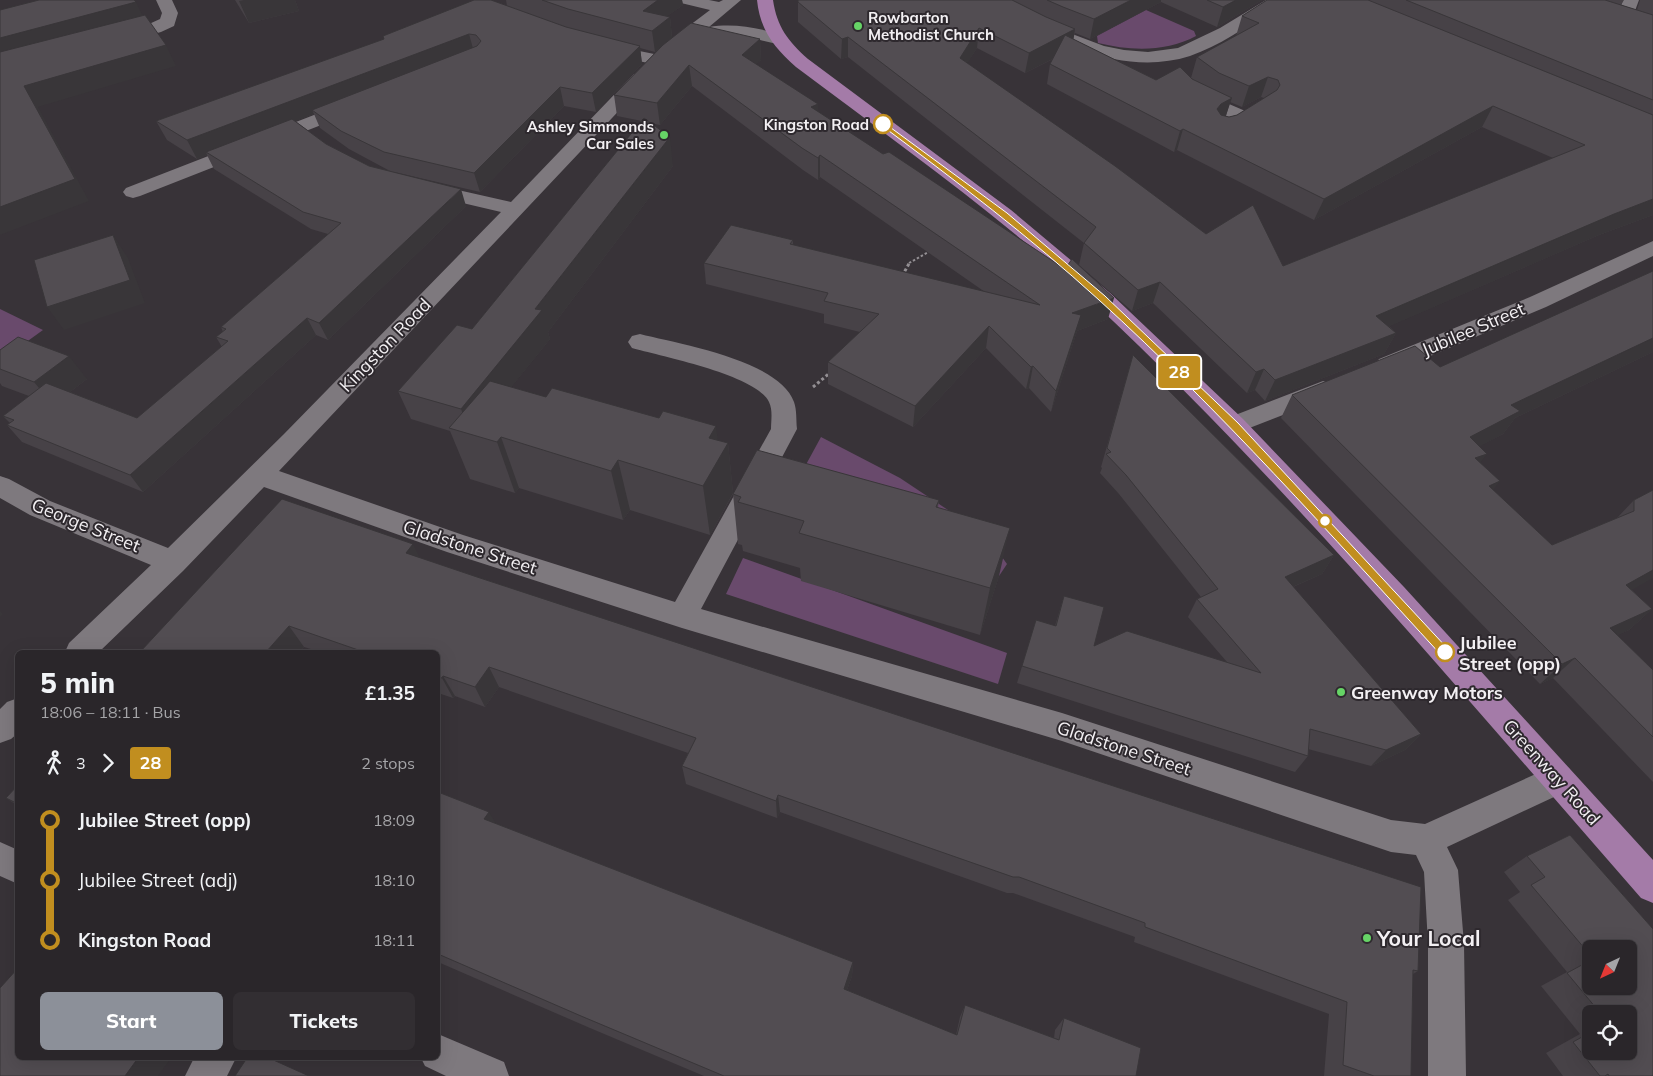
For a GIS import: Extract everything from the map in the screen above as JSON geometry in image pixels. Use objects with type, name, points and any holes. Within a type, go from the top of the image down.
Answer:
[{"type":"main road","name":"Greenway Road","points":[[765,0],[766,16],[777,39],[802,63],[1004,214],[1102,298],[1234,425],[1394,595],[1653,886]]},
{"type":"street","points":[[101,43],[156,28],[168,22],[170,13],[164,0]]},
{"type":"street","points":[[687,0],[728,4]]},
{"type":"street","points":[[986,0],[1075,43],[1110,53],[1142,56],[1174,70],[1193,94],[1249,113],[1222,130]]},
{"type":"street","points":[[1174,70],[1174,55],[1199,45],[1277,0]]},
{"type":"street","points":[[1606,17],[1631,26],[1631,0]]},
{"type":"street","name":"Kingston Road","points":[[82,650],[173,563],[260,475],[658,60],[728,4]]},
{"type":"street","points":[[687,35],[726,29],[749,30],[777,39]]},
{"type":"street","points":[[588,43],[605,49],[658,60]]},
{"type":"street","points":[[133,192],[309,132],[365,101]]},
{"type":"street","points":[[407,184],[515,210]]},
{"type":"street","name":"Jubilee Street","points":[[1370,372],[1538,302],[1653,248]]},
{"type":"street","points":[[640,342],[745,371],[768,384],[782,401],[784,429],[682,616]]},
{"type":"street","points":[[1234,425],[1343,382]]},
{"type":"street","name":"Gladstone Street","points":[[260,475],[457,544],[682,616],[1062,728],[1391,836],[1426,840]]},
{"type":"street","name":"George Street","points":[[0,486],[40,508],[143,548],[173,563]]},
{"type":"street","points":[[0,729],[15,715]]},
{"type":"street","points":[[1447,1076],[1446,944],[1441,870],[1426,840],[1558,779]]},
{"type":"street","points":[[0,859],[15,866]]},
{"type":"street","points":[[440,1054],[490,1076]]},
{"type":"street","points":[[204,1076],[216,1060]]},
{"type":"path","points":[[901,278],[909,262],[933,250]]},
{"type":"path","points":[[782,405],[810,390],[832,371]]},
{"type":"shaded area","points":[[1146,10],[1194,31],[1196,36],[1173,45],[1136,49],[1098,43],[1097,36]]},
{"type":"shaded area","points":[[0,309],[43,330],[0,361]]},
{"type":"shaded area","points":[[821,437],[900,478],[987,536],[1007,564],[999,576],[941,538],[784,505]]},
{"type":"shaded area","points":[[743,558],[1007,653],[998,684],[726,594]]},
{"type":"building","points":[[39,0],[134,0],[136,2],[0,38],[0,10]]},
{"type":"building","points":[[474,0],[491,0],[566,27],[640,46],[592,93],[560,87],[474,173],[384,152],[341,131],[312,110],[477,46],[481,41],[476,35],[469,34],[187,140],[156,121],[384,39],[383,36]]},
{"type":"building","points":[[542,0],[658,0],[643,11],[670,17],[652,31],[568,9]]},
{"type":"building","points":[[798,0],[1012,0],[1075,29],[1029,53],[979,28],[960,58],[1115,166],[1206,234],[1253,205],[1283,266],[1585,145],[1493,106],[1324,199],[1183,129],[1180,131],[1050,64],[1065,35],[1156,80],[1180,67],[1192,79],[1232,98],[1221,104],[1217,109],[1221,115],[1229,117],[1237,115],[1277,90],[1280,85],[1278,80],[1268,77],[1249,86],[1219,73],[1197,57],[1259,23],[1242,16],[1267,0],[1368,0],[1653,115],[1653,199],[1376,316],[1396,333],[1275,380],[1264,369],[1256,372],[1160,282],[1138,290],[1084,243],[1096,227],[848,37],[842,39]]},
{"type":"building","points":[[1047,0],[1131,0],[1094,19]]},
{"type":"building","points":[[1207,0],[1236,0],[1223,7]]},
{"type":"building","points":[[1406,0],[1605,0],[1653,15],[1653,100]]},
{"type":"building","points":[[145,15],[166,45],[24,86],[75,179],[0,207],[0,52]]},
{"type":"building","points":[[691,23],[760,39],[742,55],[818,104],[811,107],[883,154],[889,152],[1065,269],[1072,259],[1114,298],[1072,313],[1081,315],[1056,391],[1033,366],[1031,367],[989,326],[915,406],[828,362],[879,314],[824,301],[828,293],[704,263],[731,225],[793,240],[790,244],[1040,305],[820,155],[818,158],[802,148],[689,65],[657,103],[614,95],[663,45]]},
{"type":"building","points":[[644,118],[670,137],[535,309],[542,310],[461,409],[398,391],[457,325],[472,329]]},
{"type":"building","points":[[292,119],[326,144],[369,166],[461,189],[319,323],[307,318],[130,475],[7,425],[14,420],[3,416],[46,383],[137,418],[228,341],[216,337],[226,329],[221,327],[341,223],[303,212],[206,152]]},
{"type":"building","points":[[113,235],[130,280],[47,307],[34,260]]},
{"type":"building","points":[[1653,271],[1653,338],[1511,405],[1520,411],[1470,437],[1487,454],[1475,458],[1500,481],[1489,486],[1552,545],[1634,511],[1634,500],[1653,490],[1653,570],[1626,585],[1652,609],[1610,628],[1653,670],[1653,737],[1575,658],[1562,664],[1292,395],[1415,346],[1440,367]]},
{"type":"building","points":[[18,337],[69,356],[34,382],[0,369],[0,350]]},
{"type":"building","points":[[1133,355],[1334,555],[1285,577],[1421,734],[1386,750],[1310,729],[1308,756],[1022,666],[1036,620],[1056,626],[1064,596],[1104,607],[1094,646],[1127,631],[1261,673],[1197,599],[1218,589],[1126,475],[1106,454],[1111,452],[1107,448]]},
{"type":"building","points":[[490,381],[546,397],[552,388],[659,418],[663,411],[716,426],[709,438],[728,443],[703,486],[618,460],[611,471],[501,437],[497,442],[449,428]]},
{"type":"building","points":[[757,450],[939,500],[936,507],[1010,528],[990,588],[799,533],[804,521],[738,502],[741,497],[733,494]]},
{"type":"building","points":[[282,499],[413,544],[406,553],[1421,887],[1418,971],[1413,970],[1411,1076],[1374,1076],[1343,1065],[1347,1002],[1145,927],[1145,923],[1019,877],[1013,877],[778,795],[776,801],[682,766],[696,738],[489,667],[475,687],[443,676],[440,678],[440,650],[358,650],[289,626],[268,650],[142,650]]},
{"type":"building","points":[[15,788],[15,802],[6,798]]},
{"type":"building","points":[[440,793],[489,812],[484,819],[853,962],[844,989],[957,1035],[965,1005],[1059,1040],[1064,1018],[1141,1048],[1136,1076],[724,1076],[440,955]]},
{"type":"building","points":[[1570,835],[1653,929],[1653,1076],[1609,1076],[1608,1074],[1600,1076],[1587,1060],[1637,1060],[1637,1005],[1594,1005],[1585,995],[1638,995],[1638,940],[1582,940],[1582,945],[1531,885],[1545,877],[1527,856]]},
{"type":"building","points":[[1582,965],[1582,991],[1567,973]]},
{"type":"building","points":[[15,971],[15,1060],[137,1060],[125,1076],[0,1076],[0,988]]},
{"type":"building","points":[[1582,1037],[1582,1053],[1573,1042]]},
{"type":"building","points":[[246,1060],[273,1060],[309,1076],[235,1076]]},
{"type":"bus line","name":"28","points":[[883,124],[1004,214],[1102,298],[1234,425],[1445,652]]},
{"type":"place","name":"Rowbarton Methodist Church","points":[[858,26]]},
{"type":"place","name":"Kingston Road","points":[[883,124]]},
{"type":"place","name":"Ashley Simmonds Car Sales","points":[[664,135]]},
{"type":"place","name":"Jubilee Street (opp)","points":[[1445,652]]},
{"type":"place","name":"Greenway Motors","points":[[1341,692]]},
{"type":"place","name":"Your Local","points":[[1367,938]]}]
